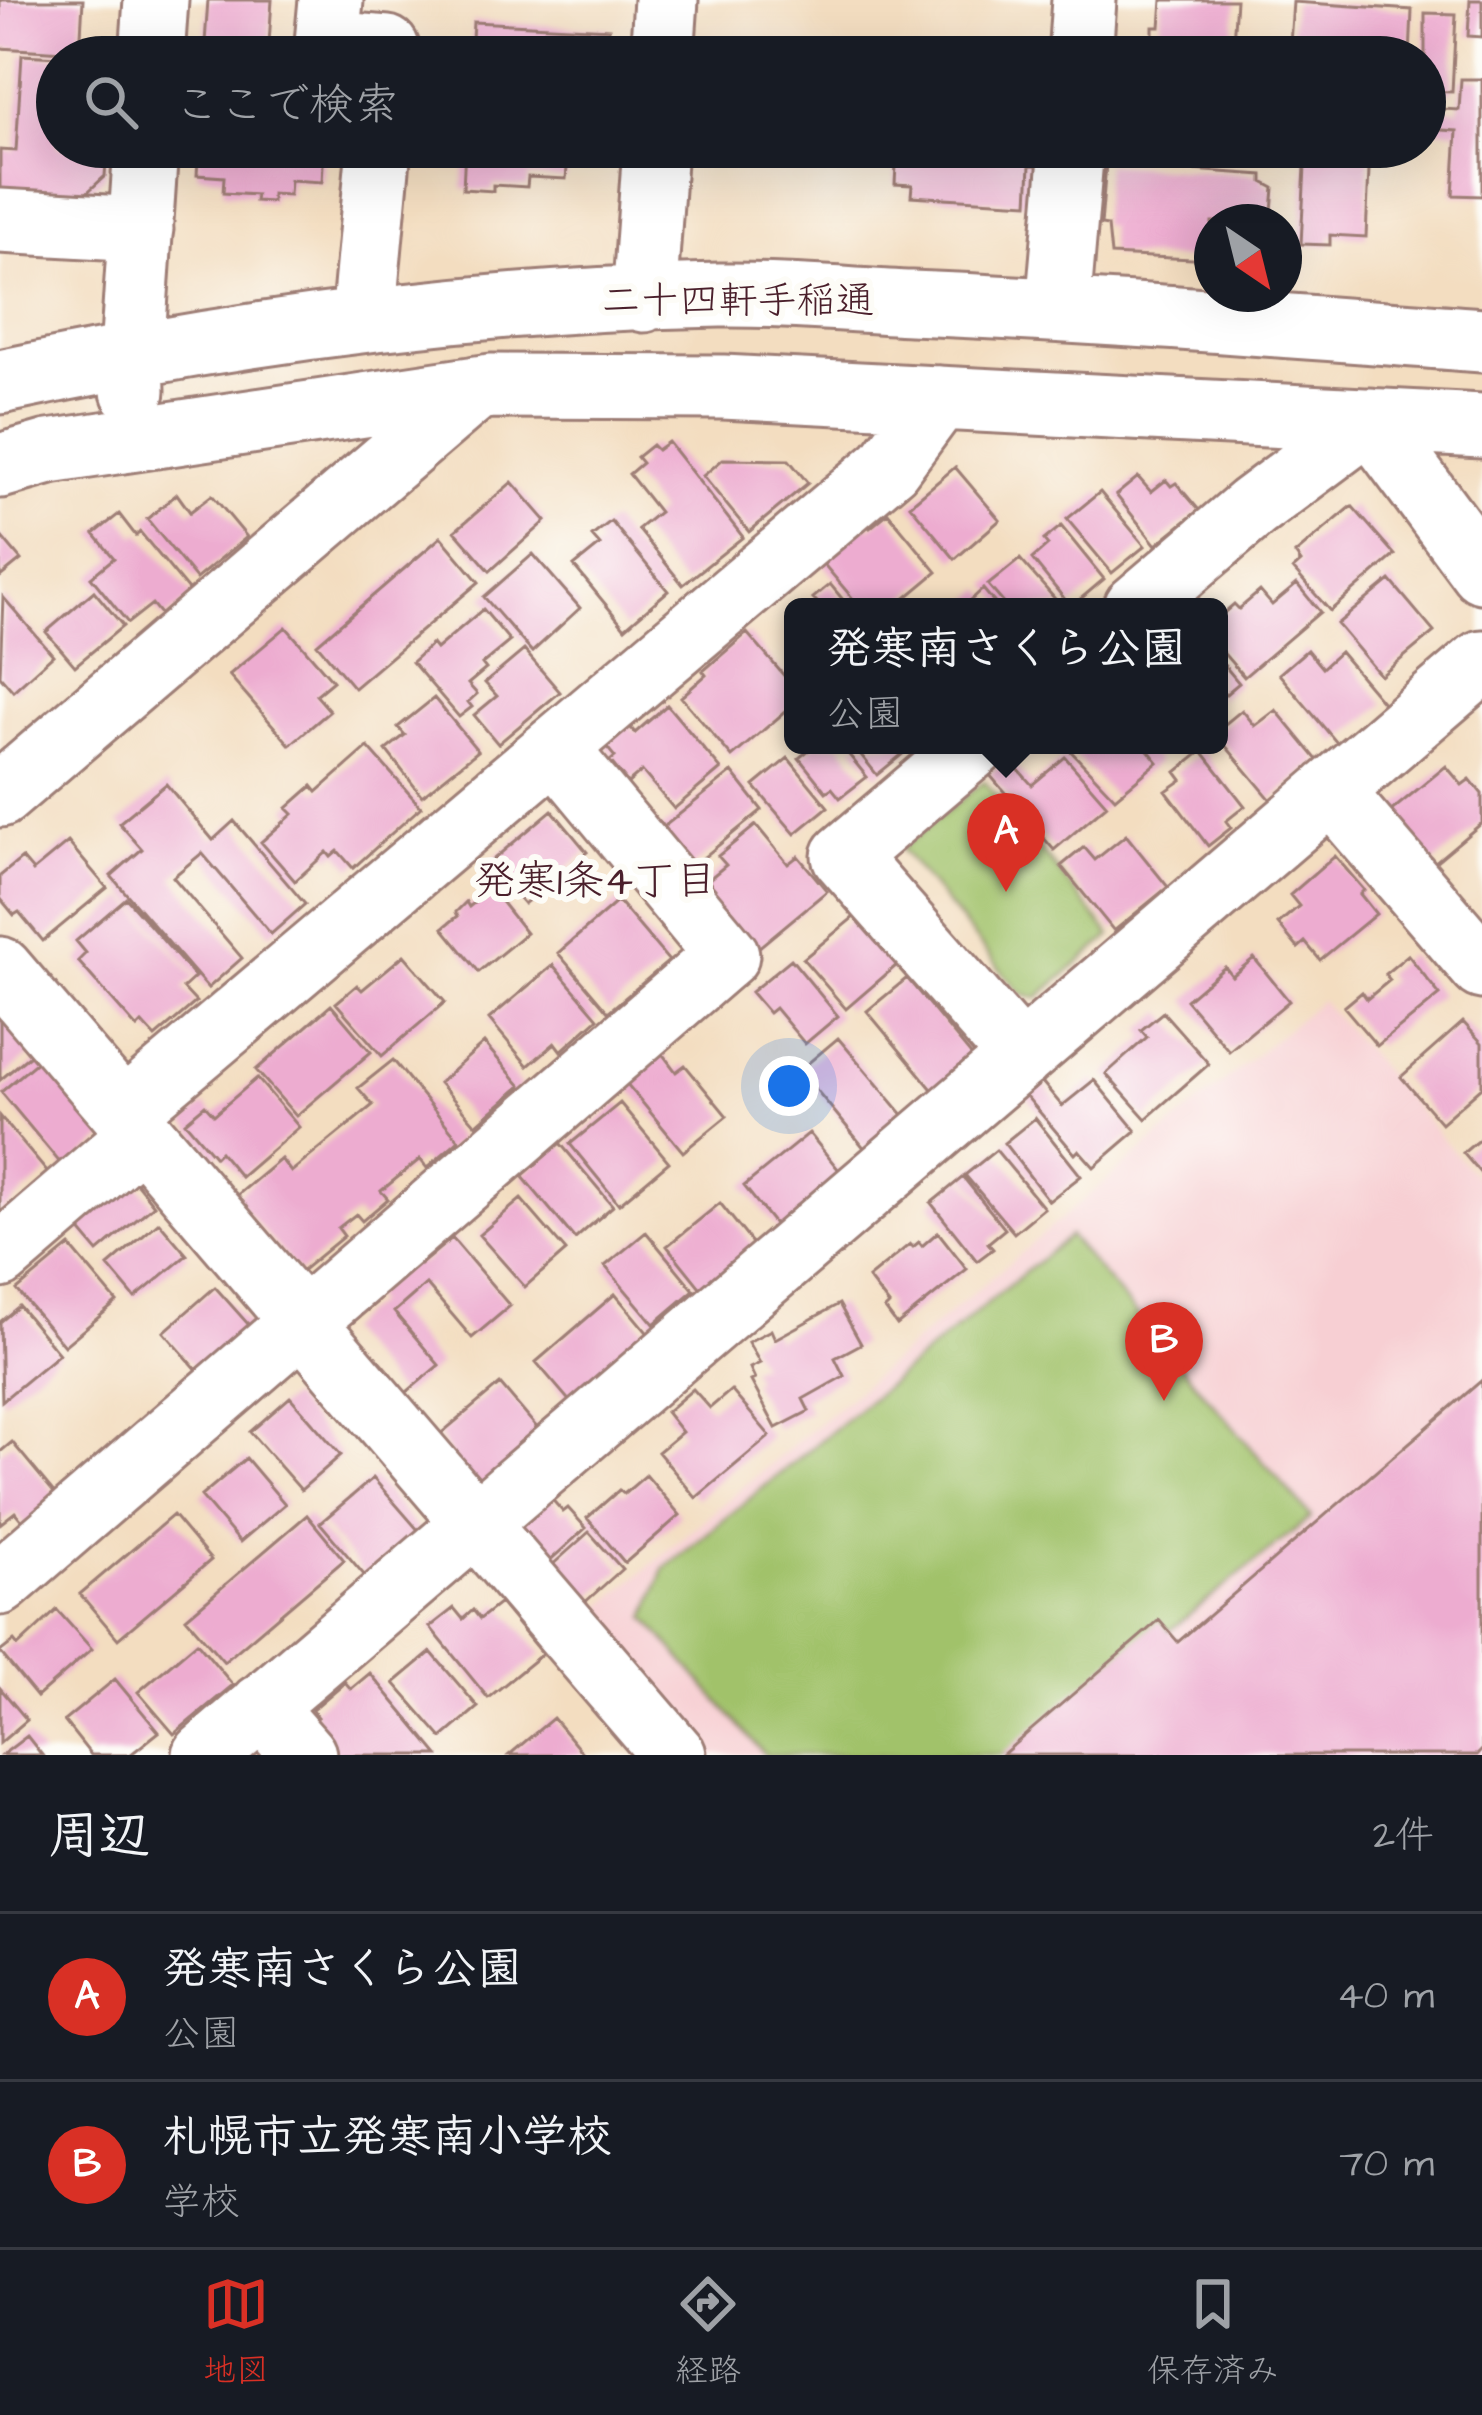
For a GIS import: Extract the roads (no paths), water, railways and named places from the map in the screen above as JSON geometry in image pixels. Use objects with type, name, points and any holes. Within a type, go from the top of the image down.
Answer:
[{"type":"street","points":[[153,36],[156,0]]},
{"type":"street","points":[[328,36],[331,0]]},
{"type":"street","points":[[663,36],[666,0]]},
{"type":"street","points":[[1081,36],[1084,0]]},
{"type":"street","points":[[134,438],[132,353],[145,168]]},
{"type":"street","points":[[363,320],[377,168]]},
{"type":"street","points":[[644,300],[653,168]]},
{"type":"street","points":[[1058,309],[1070,168]]},
{"type":"street","points":[[0,221],[141,229]]},
{"type":"street","name":"二十四軒手稲通","points":[[0,382],[132,353],[363,320],[472,307],[722,295],[1058,309],[1482,340]]},
{"type":"street","points":[[0,466],[49,452],[134,438],[476,388],[723,387],[1482,426]]},
{"type":"street","points":[[0,795],[476,388]]},
{"type":"street","points":[[0,1256],[132,1124],[555,748],[889,466],[939,398]]},
{"type":"street","points":[[1370,420],[1482,571]]},
{"type":"street","points":[[1147,598],[1252,508],[1370,420]]},
{"type":"street","points":[[205,1755],[1482,662]]},
{"type":"street","points":[[0,1583],[727,956],[555,748]]},
{"type":"street","points":[[964,754],[844,856],[1021,1057]]},
{"type":"street","points":[[1331,791],[1482,967]]},
{"type":"street","points":[[0,969],[674,1755]]},
{"type":"street","points":[[261,1706],[304,1755]]},
{"type":"place","name":"発寒南さくら公園","points":[[1006,892]]},
{"type":"place","name":"札幌市立発寒南小学校","points":[[1164,1401]]},
{"type":"district","name":"発寒1条4丁目","points":[[595,882]]}]
